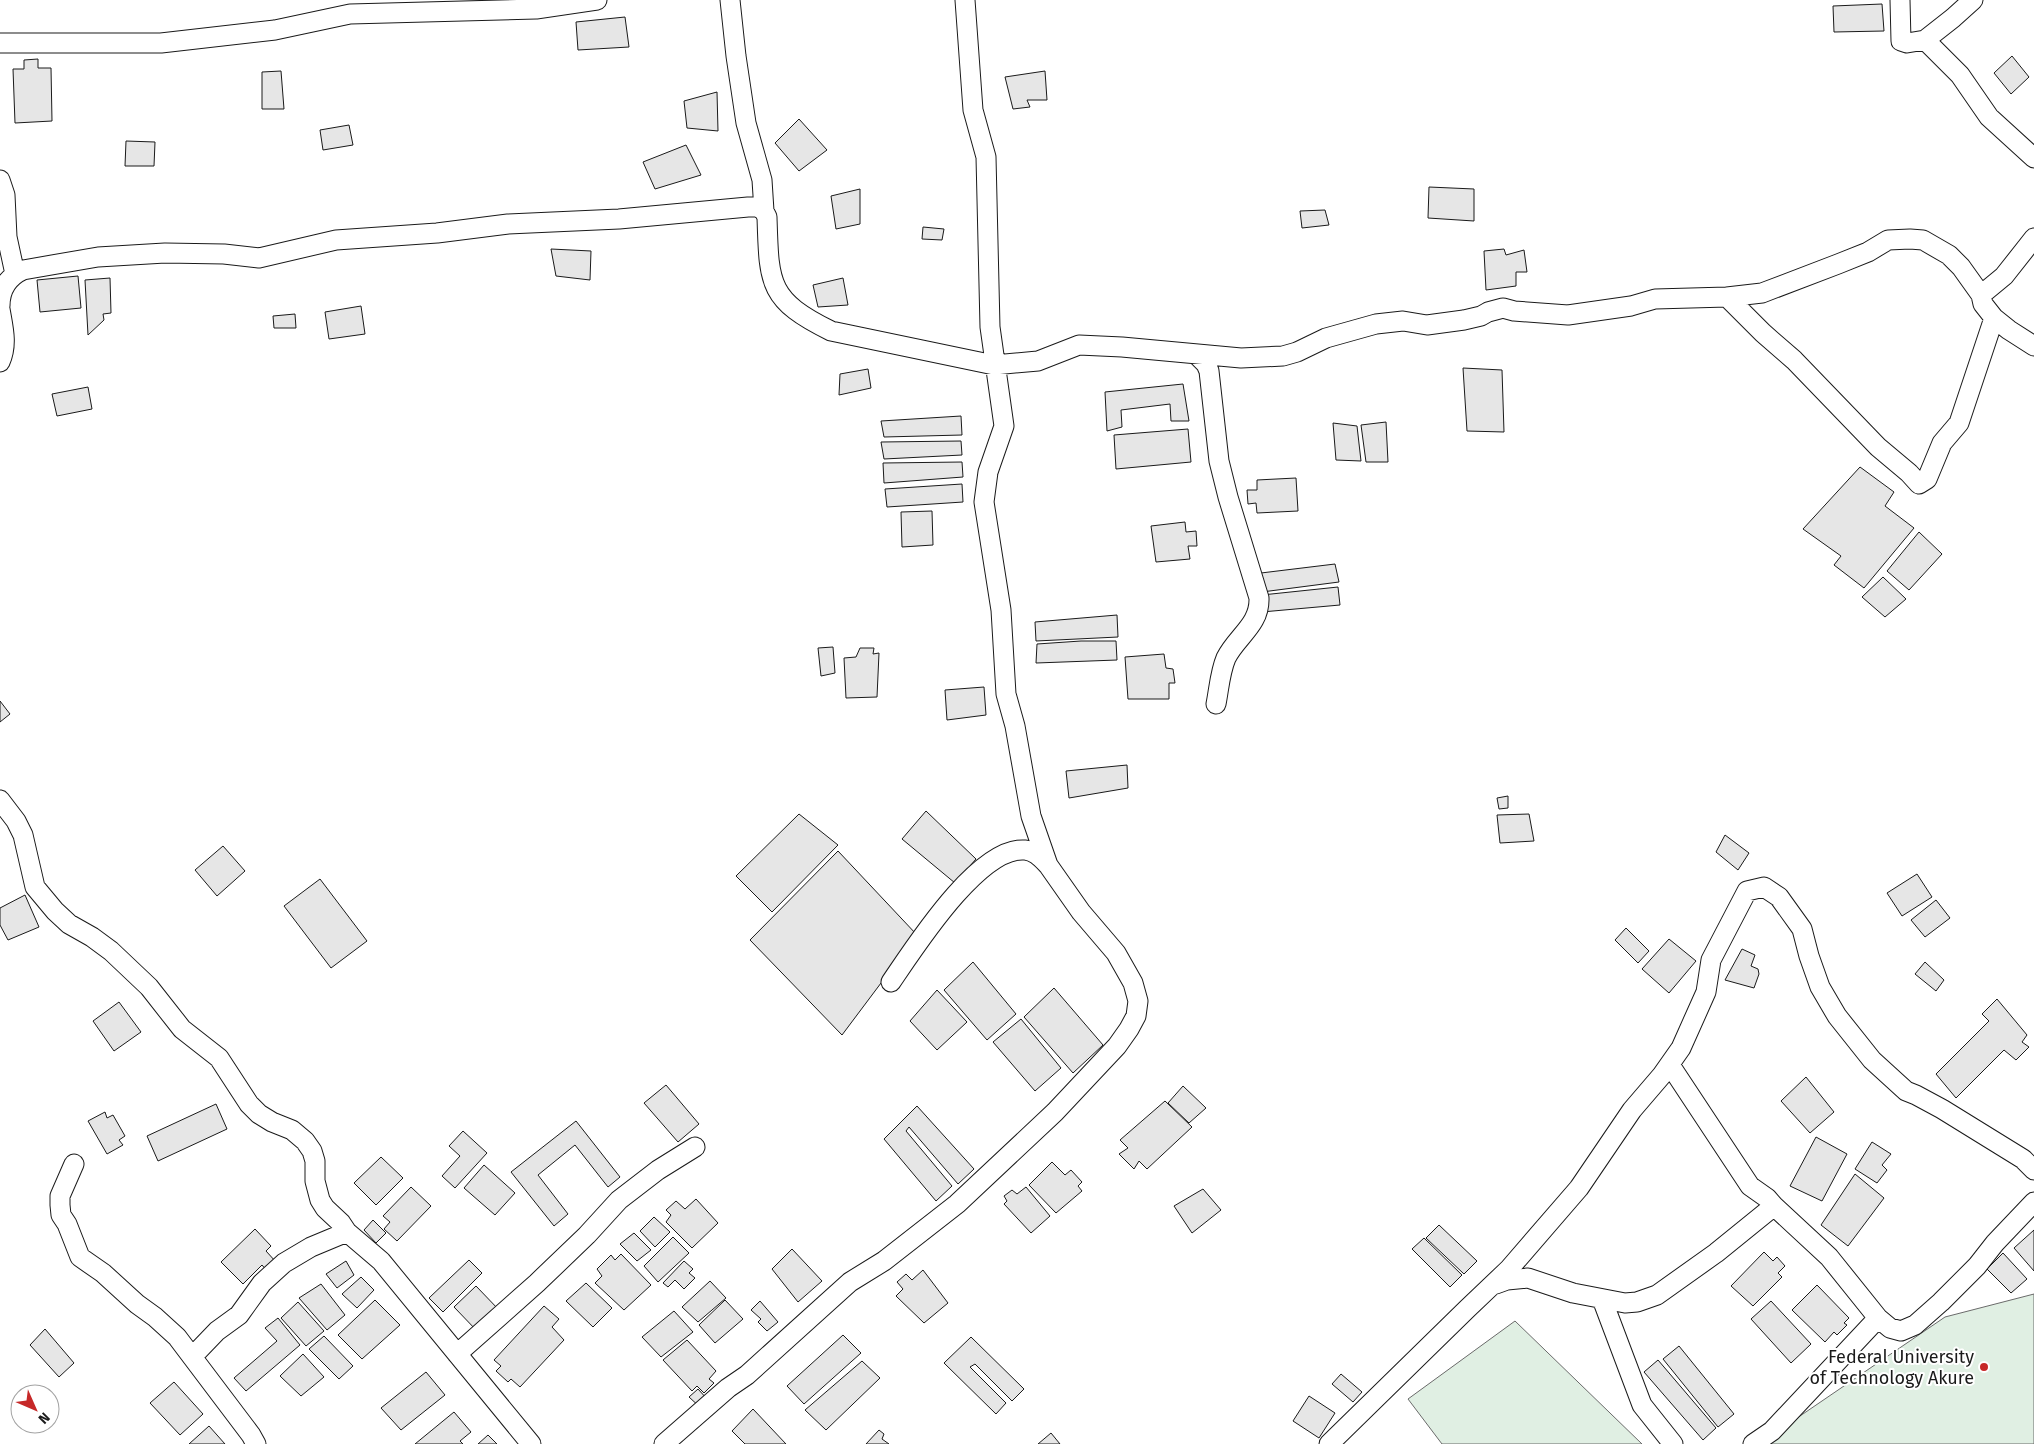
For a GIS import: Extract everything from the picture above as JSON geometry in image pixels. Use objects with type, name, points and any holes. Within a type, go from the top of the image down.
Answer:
[{"type":"street","points":[[0,42],[161,43],[275,30],[350,14],[536,9],[597,0]]},
{"type":"street","points":[[730,0],[746,123],[762,180],[764,212]]},
{"type":"street","points":[[664,1444],[728,1388],[747,1375],[850,1282],[884,1261],[957,1204],[1054,1112],[1117,1046],[1136,1016],[1138,1001],[1133,983],[1116,953],[1081,912],[1048,864],[1031,816],[1015,726],[1006,694],[1001,610],[984,502],[988,472],[1004,426],[990,327],[986,157],[973,110],[965,0]]},
{"type":"street","points":[[1900,0],[1901,41],[1907,43],[1925,40],[1973,0]]},
{"type":"street","points":[[1925,40],[1960,76],[1989,117],[2034,158]]},
{"type":"street","points":[[0,180],[5,195],[8,237],[15,274]]},
{"type":"street","points":[[0,362],[5,346],[0,308],[3,289],[15,274],[23,270],[98,257],[165,253],[224,254],[259,258],[336,240],[437,233],[508,224],[620,219],[748,207],[758,207],[767,217],[768,263],[774,284],[782,300],[807,319],[831,331],[994,365],[1038,361],[1080,345],[1241,358],[1283,356],[1297,352],[1326,338],[1376,324],[1404,321],[1427,325],[1464,320],[1503,308],[1514,311],[1568,315],[1631,306],[1655,299],[1727,298],[1762,293],[1868,252],[1888,240],[1910,239],[1923,240],[1949,255],[1961,267],[1981,296],[1983,304],[1994,318],[2034,346]]},
{"type":"street","points":[[1981,296],[2004,276],[2034,238]]},
{"type":"street","points":[[1727,298],[1794,360],[1878,448],[1909,473],[1919,484],[1927,479],[1942,443],[1959,423],[1994,318]]},
{"type":"street","points":[[1197,355],[1206,364],[1209,371],[1219,461],[1259,598],[1259,608],[1254,623],[1226,659],[1216,704]]},
{"type":"street","points":[[0,800],[23,835],[36,887],[55,911],[69,924],[92,937],[111,951],[149,987],[182,1029],[219,1058],[249,1104],[259,1114],[272,1122],[292,1130],[305,1141],[312,1151],[315,1161],[315,1181],[320,1200],[347,1232],[381,1261],[531,1444]]},
{"type":"street","points":[[891,982],[936,917],[978,871],[1006,852],[1025,850],[1036,854],[1048,864]]},
{"type":"street","points":[[1329,1444],[1509,1269],[1578,1188],[1632,1110],[1682,1048],[1706,992],[1712,960],[1747,891],[1764,887],[1779,897],[1802,929],[1820,987],[1837,1016],[1872,1060],[1906,1091],[1916,1094],[1942,1109],[2023,1159],[2034,1170]]},
{"type":"street","points":[[1670,1065],[1750,1186],[1767,1198],[1829,1257],[1878,1318],[1890,1328],[1901,1331],[1915,1325],[1977,1266],[2034,1202]]},
{"type":"street","points":[[458,1354],[537,1283],[587,1235],[619,1200],[658,1170],[695,1147]]},
{"type":"street","points":[[74,1164],[60,1196],[60,1205],[61,1215],[67,1224],[80,1257],[103,1273],[177,1337],[256,1444]]},
{"type":"street","points":[[1492,1286],[1507,1280],[1528,1278],[1573,1293],[1625,1303],[1637,1302],[1657,1295],[1716,1253],[1774,1206]]},
{"type":"street","points":[[192,1358],[217,1331],[239,1315],[262,1283],[284,1264],[311,1247],[347,1232]]},
{"type":"street","points":[[1602,1299],[1642,1405],[1673,1444]]},
{"type":"street","points":[[1753,1444],[1772,1431],[1878,1318]]},
{"type":"green space","name":"Federal University of Technology Akure","points":[[2034,1294],[2034,1444],[1759,1444],[1945,1317]]},
{"type":"green space","points":[[1515,1321],[1642,1444],[1442,1444],[1408,1399]]},
{"type":"building","points":[[1882,4],[1884,31],[1834,32],[1833,6]]},
{"type":"building","points":[[625,17],[629,47],[578,50],[576,22]]},
{"type":"building","points":[[2012,56],[2029,77],[2011,94],[1994,73]]},
{"type":"building","points":[[38,59],[38,68],[51,68],[52,121],[15,123],[13,69],[24,69],[24,60]]},
{"type":"building","points":[[281,71],[284,109],[262,109],[262,72]]},
{"type":"building","points":[[1045,71],[1047,100],[1027,100],[1030,107],[1013,109],[1005,77]]},
{"type":"building","points":[[717,92],[718,131],[687,128],[684,101]]},
{"type":"building","points":[[799,119],[827,150],[799,171],[775,143]]},
{"type":"building","points":[[349,125],[353,145],[323,150],[320,130]]},
{"type":"building","points":[[126,141],[155,142],[154,166],[125,166]]},
{"type":"building","points":[[686,145],[701,175],[655,189],[643,162]]},
{"type":"building","points":[[1429,187],[1474,189],[1474,221],[1428,218]]},
{"type":"building","points":[[860,189],[860,224],[836,229],[831,196]]},
{"type":"building","points":[[1325,210],[1329,225],[1302,228],[1300,211]]},
{"type":"building","points":[[923,227],[944,229],[942,240],[922,239]]},
{"type":"building","points":[[551,249],[591,251],[590,280],[556,276]]},
{"type":"building","points":[[1504,249],[1506,255],[1524,250],[1527,272],[1516,272],[1516,286],[1486,290],[1484,251]]},
{"type":"building","points":[[78,276],[81,308],[40,312],[37,280]]},
{"type":"building","points":[[110,278],[111,313],[103,314],[104,320],[88,335],[85,280]]},
{"type":"building","points":[[843,278],[848,305],[818,307],[813,285]]},
{"type":"building","points":[[361,306],[365,334],[329,339],[325,312]]},
{"type":"building","points":[[295,314],[296,328],[274,328],[273,316]]},
{"type":"building","points":[[1463,368],[1502,370],[1504,432],[1467,431]]},
{"type":"building","points":[[868,369],[871,388],[839,395],[840,374]]},
{"type":"building","points":[[1183,384],[1189,421],[1171,421],[1170,404],[1121,410],[1122,427],[1107,431],[1105,392]]},
{"type":"building","points":[[88,387],[92,409],[57,416],[52,394]]},
{"type":"building","points":[[961,416],[962,435],[884,437],[881,421]]},
{"type":"building","points":[[1386,422],[1388,462],[1366,462],[1361,425]]},
{"type":"building","points":[[1333,423],[1357,426],[1361,461],[1336,460]]},
{"type":"building","points":[[1188,429],[1191,462],[1116,469],[1114,435]]},
{"type":"building","points":[[961,441],[962,455],[884,459],[881,442]]},
{"type":"building","points":[[962,462],[963,477],[884,483],[883,463]]},
{"type":"building","points":[[1860,467],[1894,492],[1885,506],[1914,528],[1864,588],[1834,565],[1841,556],[1803,529]]},
{"type":"building","points":[[1296,478],[1298,511],[1257,513],[1256,503],[1248,504],[1247,490],[1257,490],[1257,480]]},
{"type":"building","points":[[962,484],[963,502],[887,507],[885,489]]},
{"type":"building","points":[[932,511],[933,545],[902,547],[901,512]]},
{"type":"building","points":[[1185,522],[1186,532],[1196,531],[1197,546],[1188,546],[1190,559],[1156,562],[1151,526]]},
{"type":"building","points":[[1919,532],[1942,554],[1909,590],[1887,571]]},
{"type":"building","points":[[1335,564],[1339,582],[1262,592],[1261,573]]},
{"type":"building","points":[[1883,577],[1906,599],[1885,617],[1862,597]]},
{"type":"building","points":[[1338,587],[1340,605],[1262,612],[1262,595]]},
{"type":"building","points":[[1117,615],[1118,637],[1036,641],[1035,622]]},
{"type":"building","points":[[1116,641],[1117,660],[1036,663],[1037,644]]},
{"type":"building","points":[[833,647],[835,673],[821,676],[818,648]]},
{"type":"building","points":[[860,648],[874,648],[873,654],[879,653],[877,697],[846,698],[844,658],[856,657]]},
{"type":"building","points":[[1164,654],[1166,668],[1173,669],[1175,683],[1169,683],[1169,699],[1128,699],[1125,657]]},
{"type":"building","points":[[984,687],[986,715],[947,720],[945,690]]},
{"type":"building","points":[[0,701],[10,714],[0,722]]},
{"type":"building","points":[[1127,765],[1128,788],[1069,798],[1066,771]]},
{"type":"building","points":[[1508,796],[1508,808],[1499,809],[1497,798]]},
{"type":"building","points":[[926,811],[976,859],[955,883],[902,839]]},
{"type":"building","points":[[799,814],[838,845],[772,912],[736,876]]},
{"type":"building","points":[[1529,814],[1534,841],[1500,843],[1497,815]]},
{"type":"building","points":[[1725,835],[1749,853],[1738,870],[1716,852]]},
{"type":"building","points":[[223,846],[245,871],[217,896],[195,870]]},
{"type":"building","points":[[838,851],[917,935],[842,1035],[750,940]]},
{"type":"building","points":[[1917,874],[1932,897],[1902,916],[1887,893]]},
{"type":"building","points":[[320,879],[367,941],[331,968],[284,906]]},
{"type":"building","points":[[25,895],[39,927],[8,940],[0,925],[0,908]]},
{"type":"building","points":[[1936,900],[1950,918],[1925,937],[1911,920]]},
{"type":"building","points":[[1626,928],[1649,951],[1638,963],[1615,940]]},
{"type":"building","points":[[1669,939],[1696,961],[1669,993],[1642,969]]},
{"type":"building","points":[[1742,949],[1755,955],[1751,966],[1758,969],[1759,974],[1754,988],[1725,980]]},
{"type":"building","points":[[973,962],[1016,1014],[987,1040],[944,990]]},
{"type":"building","points":[[1925,962],[1944,980],[1936,991],[1915,974]]},
{"type":"building","points":[[1054,988],[1103,1045],[1073,1073],[1024,1017]]},
{"type":"building","points":[[937,990],[967,1022],[937,1050],[910,1021]]},
{"type":"building","points":[[1997,999],[2027,1035],[2022,1042],[2029,1047],[2016,1060],[2004,1050],[1956,1098],[1936,1074],[1989,1021],[1982,1014]]},
{"type":"building","points":[[119,1002],[141,1032],[114,1051],[93,1021]]},
{"type":"building","points":[[1021,1019],[1061,1068],[1035,1091],[993,1042]]},
{"type":"building","points":[[1806,1077],[1834,1112],[1810,1133],[1781,1101]]},
{"type":"building","points":[[666,1085],[699,1124],[678,1142],[644,1103]]},
{"type":"building","points":[[1183,1086],[1206,1108],[1189,1123],[1168,1103]]},
{"type":"building","points":[[1165,1101],[1192,1127],[1147,1169],[1139,1161],[1134,1169],[1119,1154],[1128,1148],[1120,1140]]},
{"type":"building","points":[[216,1104],[227,1129],[158,1161],[147,1136]]},
{"type":"building","points":[[917,1106],[974,1169],[958,1184],[909,1127],[906,1131],[952,1186],[936,1201],[884,1139]]},
{"type":"building","points":[[105,1112],[107,1118],[113,1115],[125,1136],[119,1140],[123,1145],[107,1154],[88,1121]]},
{"type":"building","points":[[576,1121],[620,1177],[608,1187],[575,1145],[538,1175],[568,1214],[554,1226],[511,1172]]},
{"type":"building","points":[[463,1131],[487,1153],[455,1188],[442,1176],[460,1156],[449,1146]]},
{"type":"building","points":[[1816,1137],[1847,1154],[1822,1201],[1790,1186]]},
{"type":"building","points":[[1872,1142],[1891,1154],[1882,1165],[1887,1170],[1877,1183],[1855,1169]]},
{"type":"building","points":[[381,1157],[403,1178],[376,1205],[354,1183]]},
{"type":"building","points":[[1052,1162],[1065,1175],[1071,1170],[1082,1182],[1078,1186],[1082,1191],[1056,1213],[1029,1185]]},
{"type":"building","points":[[484,1165],[515,1193],[495,1215],[464,1188]]},
{"type":"building","points":[[1855,1174],[1884,1198],[1848,1246],[1821,1225]]},
{"type":"building","points":[[411,1187],[431,1206],[397,1241],[384,1229],[390,1222],[383,1216]]},
{"type":"building","points":[[1026,1187],[1050,1216],[1031,1233],[1004,1204],[1007,1201],[1004,1196],[1012,1190],[1017,1194]]},
{"type":"building","points":[[1203,1189],[1221,1210],[1192,1233],[1174,1206]]},
{"type":"building","points":[[696,1199],[718,1223],[692,1248],[666,1222],[671,1215],[666,1210],[676,1201],[685,1209]]},
{"type":"building","points":[[654,1217],[670,1232],[655,1247],[640,1231]]},
{"type":"building","points":[[373,1220],[386,1233],[376,1243],[364,1230]]},
{"type":"building","points":[[1439,1225],[1477,1261],[1464,1274],[1426,1238]]},
{"type":"building","points":[[255,1229],[271,1246],[266,1251],[276,1262],[267,1271],[262,1265],[243,1284],[221,1262]]},
{"type":"building","points":[[2034,1230],[2034,1271],[2014,1248]]},
{"type":"building","points":[[634,1233],[651,1250],[637,1261],[620,1244]]},
{"type":"building","points":[[673,1237],[689,1253],[658,1282],[644,1266]]},
{"type":"building","points":[[1424,1238],[1462,1275],[1450,1287],[1412,1249]]},
{"type":"building","points":[[792,1249],[822,1281],[798,1302],[772,1269]]},
{"type":"building","points":[[1764,1252],[1773,1261],[1777,1257],[1785,1266],[1778,1273],[1782,1277],[1753,1306],[1731,1286]]},
{"type":"building","points":[[2003,1253],[2027,1279],[2011,1293],[1987,1269]]},
{"type":"building","points":[[621,1254],[651,1285],[624,1310],[595,1283],[602,1276],[597,1269],[611,1255],[615,1260]]},
{"type":"building","points":[[469,1260],[482,1273],[443,1312],[429,1298]]},
{"type":"building","points":[[346,1261],[354,1275],[337,1288],[326,1274]]},
{"type":"building","points":[[684,1261],[693,1269],[689,1273],[695,1278],[684,1289],[675,1280],[668,1287],[663,1283]]},
{"type":"building","points":[[923,1270],[948,1303],[924,1323],[896,1296],[903,1289],[897,1282],[906,1274],[912,1280]]},
{"type":"building","points":[[361,1277],[374,1290],[357,1308],[342,1294]]},
{"type":"building","points":[[710,1281],[726,1298],[698,1322],[682,1307]]},
{"type":"building","points":[[586,1283],[612,1308],[593,1327],[566,1301]]},
{"type":"building","points":[[321,1284],[345,1315],[327,1330],[299,1298]]},
{"type":"building","points":[[1817,1285],[1849,1318],[1844,1323],[1847,1325],[1837,1335],[1834,1332],[1825,1342],[1792,1310]]},
{"type":"building","points":[[476,1286],[500,1311],[478,1332],[454,1307]]},
{"type":"building","points":[[375,1300],[400,1325],[362,1359],[338,1335]]},
{"type":"building","points":[[725,1300],[743,1319],[715,1343],[699,1325]]},
{"type":"building","points":[[760,1301],[778,1322],[767,1331],[758,1322],[761,1319],[751,1310]]},
{"type":"building","points":[[1771,1301],[1811,1344],[1791,1363],[1751,1319]]},
{"type":"building","points":[[298,1302],[324,1331],[306,1346],[281,1318]]},
{"type":"building","points":[[544,1306],[559,1319],[552,1327],[564,1340],[520,1387],[511,1379],[508,1382],[496,1371],[501,1366],[494,1360]]},
{"type":"building","points":[[674,1311],[693,1332],[661,1357],[642,1337]]},
{"type":"building","points":[[278,1318],[300,1345],[246,1391],[234,1378],[277,1341],[265,1328]]},
{"type":"building","points":[[45,1329],[74,1363],[59,1377],[30,1345]]},
{"type":"building","points":[[843,1335],[861,1353],[804,1404],[787,1386]]},
{"type":"building","points":[[324,1336],[353,1366],[339,1379],[309,1349]]},
{"type":"building","points":[[971,1337],[1024,1389],[1012,1401],[975,1364],[970,1367],[1006,1403],[996,1414],[944,1363]]},
{"type":"building","points":[[687,1340],[716,1371],[709,1379],[714,1383],[704,1393],[697,1386],[692,1391],[663,1360]]},
{"type":"building","points":[[1679,1346],[1734,1414],[1718,1427],[1663,1359]]},
{"type":"building","points":[[303,1354],[324,1377],[301,1396],[280,1376]]},
{"type":"building","points":[[1658,1360],[1716,1428],[1703,1440],[1644,1372]]},
{"type":"building","points":[[862,1361],[880,1378],[826,1430],[805,1410]]},
{"type":"building","points":[[426,1372],[445,1395],[401,1430],[381,1408]]},
{"type":"building","points":[[1341,1374],[1362,1392],[1353,1402],[1332,1384]]},
{"type":"building","points":[[174,1382],[203,1414],[180,1435],[150,1403]]},
{"type":"building","points":[[698,1389],[708,1400],[701,1408],[689,1397]]},
{"type":"building","points":[[1309,1396],[1335,1413],[1319,1438],[1293,1421]]},
{"type":"building","points":[[753,1409],[786,1444],[745,1444],[732,1431]]},
{"type":"building","points":[[454,1412],[471,1432],[460,1441],[463,1444],[415,1444]]},
{"type":"building","points":[[209,1426],[225,1444],[189,1444]]},
{"type":"building","points":[[879,1430],[884,1434],[882,1439],[889,1444],[866,1444]]},
{"type":"building","points":[[1051,1433],[1060,1444],[1038,1444]]},
{"type":"building","points":[[488,1435],[497,1444],[478,1444]]},
{"type":"place","name":"Federal University of Technology Akure","points":[[1984,1367]]}]
